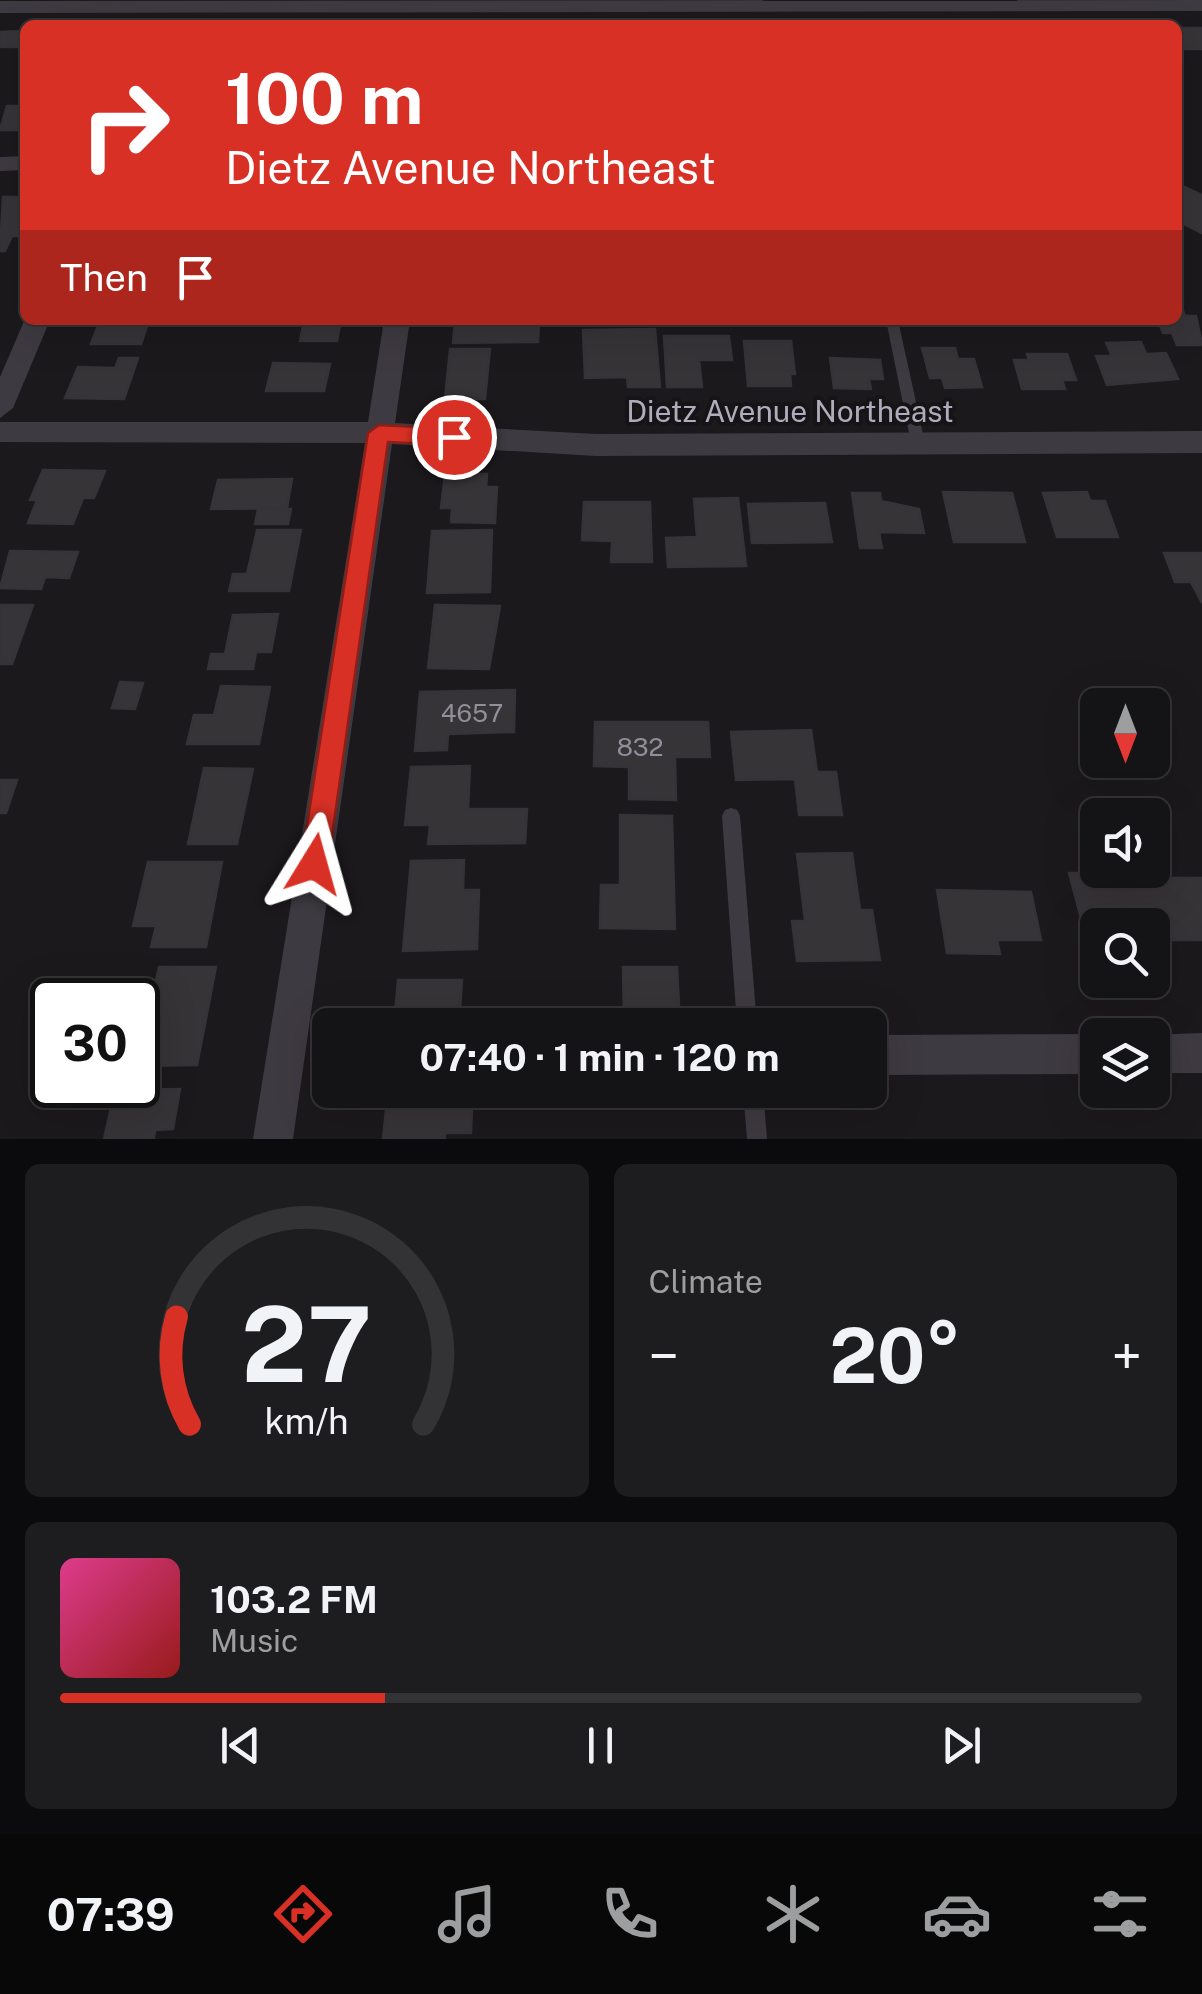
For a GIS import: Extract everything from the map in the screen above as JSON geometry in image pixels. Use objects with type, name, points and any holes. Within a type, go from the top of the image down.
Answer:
[{"type":"street","points":[[0,7],[169,10],[1202,5]]},
{"type":"street","points":[[0,408],[35,325]]},
{"type":"street","points":[[273,1139],[396,325]]},
{"type":"street","name":"Dietz Avenue Northeast","points":[[0,432],[379,433],[596,445],[1202,442]]},
{"type":"street","points":[[1170,1053],[1202,1053]]},
{"type":"street","points":[[887,1055],[1080,1054]]},
{"type":"lane","points":[[893,325],[918,443]]},
{"type":"lane","points":[[730,816],[746,1008]]},
{"type":"lane","points":[[754,1108],[757,1139]]},
{"type":"building","points":[[1182,28],[1202,28],[1202,49],[1182,49]]},
{"type":"building","points":[[20,31],[20,47],[0,47],[0,32]]},
{"type":"building","points":[[7,106],[20,106],[20,130],[0,130]]},
{"type":"building","points":[[1182,186],[1202,195],[1202,233],[1182,223]]},
{"type":"building","points":[[3,197],[20,197],[20,232],[12,236],[5,251],[0,251]]},
{"type":"building","points":[[1182,308],[1185,316],[1196,316],[1202,345],[1177,345],[1172,333],[1163,333],[1160,325],[1182,325]]},
{"type":"building","points":[[98,325],[147,325],[141,344],[91,344]]},
{"type":"building","points":[[303,325],[340,325],[337,341],[300,341]]},
{"type":"building","points":[[455,325],[539,325],[538,342],[453,343]]},
{"type":"building","points":[[655,329],[660,387],[628,387],[627,377],[585,378],[583,330]]},
{"type":"building","points":[[664,336],[729,336],[732,360],[699,360],[702,387],[667,387]]},
{"type":"building","points":[[744,341],[791,341],[795,374],[790,374],[791,386],[748,386]]},
{"type":"building","points":[[1141,342],[1146,354],[1166,353],[1178,379],[1107,385],[1096,356],[1112,356],[1106,343]]},
{"type":"building","points":[[922,348],[955,348],[958,359],[974,359],[982,387],[945,388],[942,378],[930,378]]},
{"type":"building","points":[[450,349],[490,349],[485,399],[445,399]]},
{"type":"building","points":[[1027,354],[1067,354],[1076,380],[1062,380],[1065,389],[1022,389],[1014,360],[1029,360]]},
{"type":"building","points":[[119,358],[138,358],[124,399],[65,398],[78,367],[115,368]]},
{"type":"building","points":[[830,358],[880,360],[883,379],[869,379],[871,389],[834,388]]},
{"type":"building","points":[[273,363],[330,364],[324,391],[266,391]]},
{"type":"building","points":[[43,470],[105,471],[94,498],[83,498],[73,524],[28,523],[37,500],[30,500]]},
{"type":"building","points":[[445,474],[487,474],[486,487],[497,487],[495,523],[451,522],[452,508],[441,508]]},
{"type":"building","points":[[292,479],[287,508],[211,509],[218,480]]},
{"type":"building","points":[[943,492],[1012,493],[1025,542],[954,542]]},
{"type":"building","points":[[1087,492],[1090,501],[1105,501],[1118,537],[1057,537],[1043,493]]},
{"type":"building","points":[[852,493],[880,493],[881,501],[919,509],[924,533],[879,532],[882,548],[860,548]]},
{"type":"building","points":[[738,498],[746,566],[668,567],[666,538],[697,537],[694,499]]},
{"type":"building","points":[[584,502],[650,502],[652,562],[611,562],[612,541],[582,540]]},
{"type":"building","points":[[825,503],[832,542],[752,543],[748,504]]},
{"type":"building","points":[[258,509],[291,509],[288,524],[255,524]]},
{"type":"building","points":[[257,530],[301,530],[289,591],[229,591],[233,574],[247,574]]},
{"type":"building","points":[[492,530],[490,592],[427,593],[432,531]]},
{"type":"building","points":[[10,551],[78,552],[69,578],[45,577],[41,589],[0,588]]},
{"type":"building","points":[[1164,553],[1202,553],[1202,603],[1191,582],[1175,582]]},
{"type":"building","points":[[0,605],[33,605],[12,664],[0,664]]},
{"type":"building","points":[[435,605],[500,606],[489,669],[428,668]]},
{"type":"building","points":[[278,614],[271,652],[256,652],[253,669],[208,669],[211,654],[225,654],[233,615]]},
{"type":"building","points":[[120,682],[143,683],[135,709],[112,708]]},
{"type":"building","points":[[221,686],[270,687],[259,744],[187,744],[194,715],[214,715]]},
{"type":"building","points":[[515,690],[514,732],[448,734],[447,750],[415,751],[420,692]]},
{"type":"building","points":[[595,722],[708,722],[710,757],[675,757],[676,800],[629,799],[629,767],[594,766]]},
{"type":"building","points":[[811,730],[817,772],[836,772],[842,815],[799,815],[795,779],[736,780],[731,732]]},
{"type":"building","points":[[470,766],[468,809],[527,809],[525,843],[428,844],[430,825],[405,825],[411,767]]},
{"type":"building","points":[[204,768],[253,769],[237,844],[188,844]]},
{"type":"building","points":[[0,780],[17,780],[6,813],[0,813]]},
{"type":"building","points":[[620,815],[672,816],[675,929],[600,928],[601,885],[620,885]]},
{"type":"building","points":[[852,853],[860,910],[872,910],[880,960],[797,961],[792,921],[805,921],[797,854]]},
{"type":"building","points":[[464,860],[463,890],[479,890],[477,949],[403,951],[411,861]]},
{"type":"building","points":[[148,862],[222,862],[206,947],[151,947],[156,926],[133,926]]},
{"type":"building","points":[[1069,873],[1080,873],[1080,888],[1170,888],[1170,878],[1202,878],[1202,940],[1170,940],[1170,908],[1080,908],[1080,914]]},
{"type":"building","points":[[937,890],[1031,892],[1041,940],[997,940],[1000,954],[947,953]]},
{"type":"building","points":[[159,967],[216,967],[197,1065],[160,1066],[160,978],[157,978]]},
{"type":"building","points":[[623,967],[677,967],[679,1008],[624,1008]]},
{"type":"building","points":[[398,980],[462,980],[460,1008],[396,1008]]},
{"type":"building","points":[[160,1089],[180,1089],[173,1129],[155,1130],[154,1139],[104,1139],[111,1108],[160,1108]]},
{"type":"building","points":[[386,1108],[472,1108],[471,1133],[445,1133],[445,1139],[383,1139]]},
{"type":"route","points":[[314,864],[379,433],[454,437]]}]
